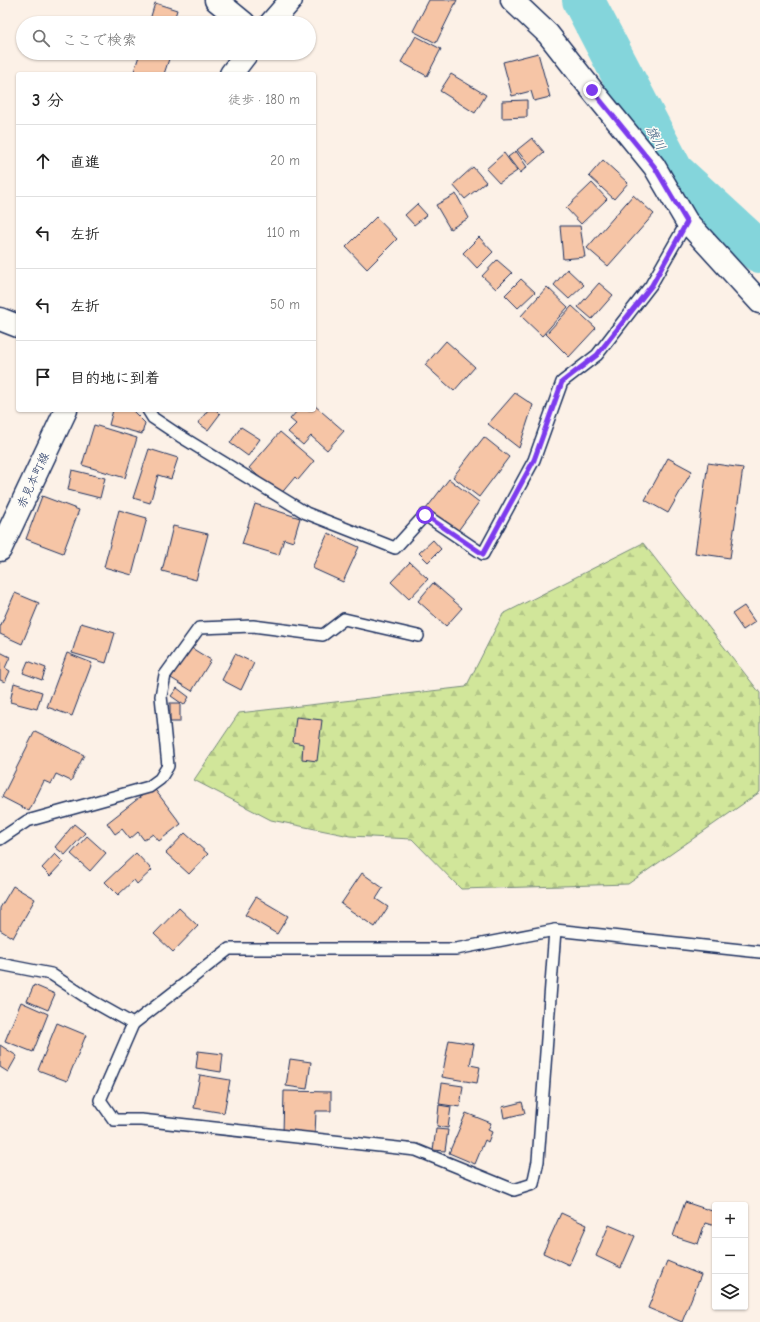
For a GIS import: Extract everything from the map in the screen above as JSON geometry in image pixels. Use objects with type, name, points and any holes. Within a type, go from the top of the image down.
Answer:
[{"type":"street","points":[[216,0],[235,16]]},
{"type":"street","points":[[277,16],[291,0]]},
{"type":"street","points":[[512,0],[548,34],[654,166],[687,222],[760,302]]},
{"type":"street","points":[[233,72],[242,60]]},
{"type":"street","points":[[0,320],[16,325]]},
{"type":"street","name":"赤見本町線","points":[[0,550],[65,412]]},
{"type":"lane","points":[[149,412],[153,418],[180,436],[306,513],[395,548],[425,515],[483,554],[534,460],[562,382],[597,355],[652,285],[687,222]]},
{"type":"lane","points":[[0,839],[27,821],[149,787],[160,779],[168,766],[161,696],[165,675],[199,628],[253,626],[323,636],[344,619],[418,636]]},
{"type":"lane","points":[[555,930],[538,1161],[533,1184],[514,1190],[416,1150],[141,1120],[114,1120],[100,1100],[133,1024],[229,949],[456,950],[555,930],[760,952]]},
{"type":"lane","points":[[0,964],[51,974],[92,1001],[133,1024]]},
{"type":"green space","points":[[643,543],[760,693],[760,792],[628,884],[461,889],[412,839],[350,836],[271,820],[194,780],[239,713],[466,687],[503,614]]},
{"type":"building","points":[[429,0],[457,0],[436,43],[413,31]]},
{"type":"building","points":[[155,3],[177,10],[175,16],[151,16]]},
{"type":"building","points":[[416,36],[441,49],[427,76],[401,62]]},
{"type":"building","points":[[538,53],[550,97],[534,101],[531,91],[512,96],[503,62]]},
{"type":"building","points":[[138,60],[169,60],[165,72],[134,72]]},
{"type":"building","points":[[451,74],[486,95],[475,113],[440,91]]},
{"type":"building","points":[[527,100],[527,117],[502,118],[502,101]]},
{"type":"building","points":[[532,138],[544,152],[529,165],[517,150]]},
{"type":"building","points":[[516,151],[527,167],[520,173],[508,157]]},
{"type":"building","points":[[504,153],[517,171],[499,183],[486,169]]},
{"type":"building","points":[[603,160],[628,183],[614,199],[589,176]]},
{"type":"building","points":[[473,167],[486,182],[465,199],[453,185]]},
{"type":"building","points":[[592,183],[607,199],[581,224],[566,208]]},
{"type":"building","points":[[456,194],[469,218],[450,229],[436,205]]},
{"type":"building","points":[[633,195],[654,214],[608,266],[587,248]]},
{"type":"building","points":[[417,204],[427,215],[414,225],[405,215]]},
{"type":"building","points":[[376,217],[397,239],[367,269],[346,247]]},
{"type":"building","points":[[560,226],[580,226],[585,257],[563,259]]},
{"type":"building","points":[[479,237],[493,252],[477,268],[463,253]]},
{"type":"building","points":[[497,260],[512,273],[496,289],[482,276]]},
{"type":"building","points":[[567,269],[584,285],[569,299],[554,285]]},
{"type":"building","points":[[521,279],[535,292],[518,308],[505,295]]},
{"type":"building","points":[[599,283],[613,295],[592,319],[578,307]]},
{"type":"building","points":[[547,287],[568,307],[542,336],[521,316]]},
{"type":"building","points":[[572,306],[596,328],[569,357],[546,334]]},
{"type":"building","points":[[446,341],[475,367],[454,391],[425,365]]},
{"type":"building","points":[[515,393],[533,405],[519,448],[488,424]]},
{"type":"building","points":[[316,407],[344,431],[327,450],[311,436],[303,445],[288,432],[296,424],[290,419],[296,412],[316,412]]},
{"type":"building","points":[[112,412],[134,412],[145,423],[142,434],[109,425]]},
{"type":"building","points":[[206,412],[218,412],[220,414],[208,430],[198,423]]},
{"type":"building","points":[[94,425],[137,438],[125,478],[82,465]]},
{"type":"building","points":[[241,427],[260,439],[248,456],[230,443]]},
{"type":"building","points":[[280,432],[314,461],[298,480],[295,477],[280,495],[249,468]]},
{"type":"building","points":[[484,437],[509,457],[479,497],[453,477]]},
{"type":"building","points":[[149,449],[178,458],[171,479],[158,475],[150,503],[133,498]]},
{"type":"building","points":[[668,458],[692,471],[668,513],[645,500]]},
{"type":"building","points":[[708,463],[743,468],[730,558],[695,553]]},
{"type":"building","points":[[72,470],[105,478],[100,498],[68,490]]},
{"type":"building","points":[[449,479],[479,502],[457,532],[426,509]]},
{"type":"building","points":[[42,496],[79,510],[63,553],[26,539]]},
{"type":"building","points":[[255,504],[300,518],[293,542],[284,539],[279,555],[242,544]]},
{"type":"building","points":[[119,510],[147,518],[132,575],[104,567]]},
{"type":"building","points":[[173,526],[208,534],[196,580],[162,571]]},
{"type":"building","points":[[328,533],[359,547],[343,582],[312,568]]},
{"type":"building","points":[[433,540],[441,549],[428,562],[419,553]]},
{"type":"building","points":[[410,562],[428,579],[409,599],[391,582]]},
{"type":"building","points":[[433,583],[462,608],[446,626],[418,601]]},
{"type":"building","points":[[15,593],[39,603],[22,644],[0,634],[0,627]]},
{"type":"building","points":[[744,606],[755,622],[743,630],[732,614]]},
{"type":"building","points":[[81,623],[115,633],[106,663],[72,653]]},
{"type":"building","points":[[190,647],[211,660],[192,691],[171,678]]},
{"type":"building","points":[[0,652],[10,657],[5,668],[10,671],[5,682],[0,680]]},
{"type":"building","points":[[67,653],[92,663],[72,716],[47,707]]},
{"type":"building","points":[[235,654],[254,663],[241,690],[222,680]]},
{"type":"building","points":[[28,661],[46,668],[42,680],[23,673]]},
{"type":"building","points":[[14,683],[42,692],[37,709],[10,702]]},
{"type":"building","points":[[177,688],[189,697],[184,705],[171,696]]},
{"type":"building","points":[[170,703],[180,703],[180,722],[170,722]]},
{"type":"building","points":[[296,717],[322,720],[317,761],[302,759],[303,744],[293,742]]},
{"type":"building","points":[[35,731],[84,755],[71,781],[56,774],[51,784],[44,781],[29,811],[2,797]]},
{"type":"building","points":[[153,787],[181,824],[159,841],[153,834],[144,840],[138,832],[130,839],[122,829],[115,834],[107,823]]},
{"type":"building","points":[[74,824],[85,833],[65,855],[55,847]]},
{"type":"building","points":[[185,833],[208,854],[189,874],[166,853]]},
{"type":"building","points":[[87,836],[106,853],[90,871],[71,854]]},
{"type":"building","points":[[136,853],[152,870],[137,884],[134,880],[118,895],[105,882]]},
{"type":"building","points":[[55,854],[63,862],[50,876],[42,868]]},
{"type":"building","points":[[362,873],[383,888],[376,899],[388,907],[375,927],[341,904]]},
{"type":"building","points":[[13,886],[35,899],[13,938],[0,930],[0,908]]},
{"type":"building","points":[[256,897],[288,916],[277,934],[245,915]]},
{"type":"building","points":[[179,908],[198,926],[173,952],[154,934]]},
{"type":"building","points":[[34,985],[55,994],[48,1010],[27,1001]]},
{"type":"building","points":[[21,1002],[48,1014],[33,1052],[5,1041]]},
{"type":"building","points":[[57,1023],[86,1035],[67,1081],[38,1070]]},
{"type":"building","points":[[449,1040],[474,1044],[470,1065],[480,1067],[477,1083],[442,1077]]},
{"type":"building","points":[[0,1045],[17,1056],[8,1072],[0,1067]]},
{"type":"building","points":[[198,1051],[223,1054],[221,1072],[196,1068]]},
{"type":"building","points":[[290,1059],[311,1062],[307,1089],[286,1086]]},
{"type":"building","points":[[200,1075],[230,1080],[224,1113],[194,1108]]},
{"type":"building","points":[[442,1083],[463,1086],[460,1107],[439,1104]]},
{"type":"building","points":[[284,1091],[331,1092],[331,1111],[316,1111],[315,1135],[283,1134]]},
{"type":"building","points":[[522,1102],[525,1113],[504,1118],[502,1107]]},
{"type":"building","points":[[439,1105],[451,1107],[448,1128],[437,1126]]},
{"type":"building","points":[[466,1113],[491,1123],[488,1130],[492,1132],[488,1142],[485,1140],[475,1164],[449,1153]]},
{"type":"building","points":[[436,1129],[448,1130],[445,1151],[433,1150]]},
{"type":"building","points":[[685,1202],[712,1211],[712,1225],[705,1223],[698,1244],[673,1236]]},
{"type":"building","points":[[561,1213],[587,1225],[569,1265],[543,1253]]},
{"type":"building","points":[[609,1225],[635,1236],[621,1268],[596,1256]]},
{"type":"building","points":[[667,1261],[701,1275],[682,1322],[648,1308]]},
{"type":"waterway","name":"旗川","points":[[583,0],[673,172],[760,252]]},
{"type":"route","points":[[425,515],[483,554],[534,460],[562,382],[597,355],[652,285],[687,222],[654,166],[592,90]]}]
